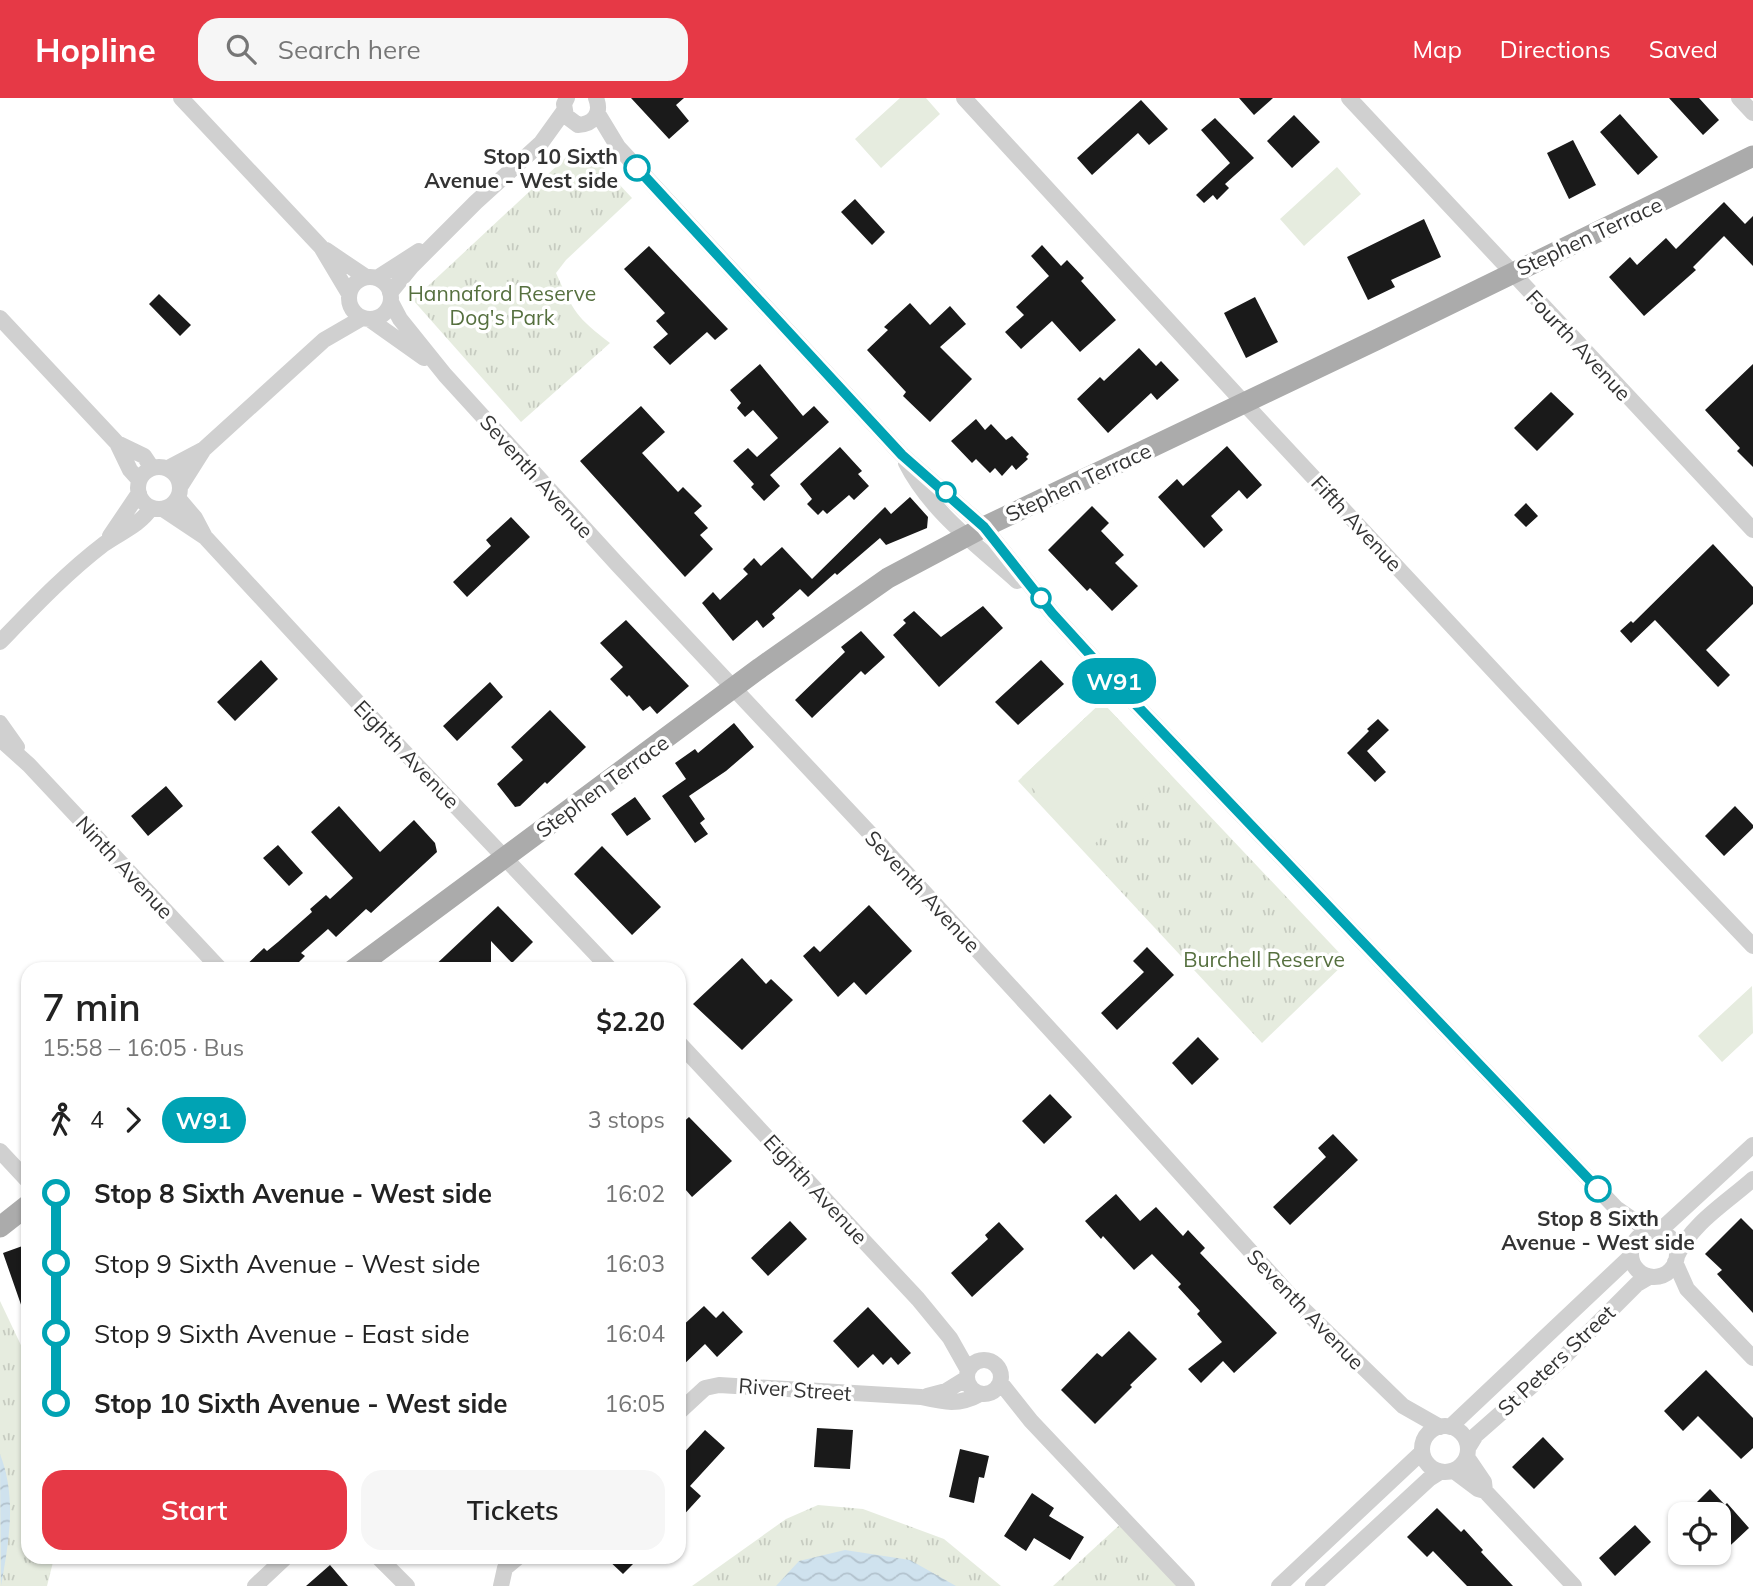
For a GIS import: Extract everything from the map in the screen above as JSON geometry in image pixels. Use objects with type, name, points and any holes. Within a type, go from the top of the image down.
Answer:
[{"type":"main road","name":"Stephen Terrace","points":[[364,962],[734,688],[888,579],[975,531],[1753,156]]},
{"type":"main road","points":[[0,1227],[21,1210]]},
{"type":"street","points":[[181,98],[321,247],[349,299],[352,310],[366,319]]},
{"type":"street","name":"Fifth Avenue","points":[[964,98],[1244,403],[1753,946]]},
{"type":"street","name":"Fourth Avenue","points":[[1349,98],[1753,530]]},
{"type":"street","points":[[1739,98],[1753,113]]},
{"type":"street","points":[[564,103],[569,120],[581,124],[618,147],[902,455],[917,484],[975,531],[1123,691],[1616,1208],[1653,1231],[1667,1235],[1673,1241],[1676,1259],[1687,1289],[1753,1358]]},
{"type":"street","points":[[541,143],[564,103]]},
{"type":"street","points":[[0,642],[55,587],[104,544],[157,508],[171,505],[204,449],[324,340],[366,319],[383,315],[390,298],[412,266],[476,202],[541,143],[581,124],[590,123],[599,104]]},
{"type":"street","points":[[599,104],[618,147]]},
{"type":"street","points":[[324,340],[358,280],[371,277],[439,239]]},
{"type":"street","points":[[321,247],[371,277],[383,281],[390,298]]},
{"type":"street","name":"Seventh Avenue","points":[[390,298],[400,319],[445,374],[618,565],[1080,1062],[1297,1304],[1403,1406],[1445,1427]]},
{"type":"street","points":[[0,318],[117,443],[139,486],[141,499],[157,508]]},
{"type":"street","name":"Seventh Avenue","points":[[366,319],[387,330],[445,374]]},
{"type":"street","points":[[117,443],[177,476],[179,492]]},
{"type":"street","points":[[104,544],[139,486],[160,468],[204,449]]},
{"type":"street","name":"Eighth Avenue","points":[[179,492],[205,537],[604,962]]},
{"type":"street","name":"Eighth Avenue","points":[[157,508],[205,537]]},
{"type":"street","points":[[0,634],[26,616]]},
{"type":"street","name":"Ninth Avenue","points":[[0,723],[29,765]]},
{"type":"street","name":"Ninth Avenue","points":[[0,740],[29,765],[213,962]]},
{"type":"street","name":"Eighth Avenue","points":[[686,1050],[918,1299],[950,1338],[971,1370]]},
{"type":"street","points":[[1632,1250],[1641,1234],[1666,1225],[1753,1145]]},
{"type":"street","points":[[0,1152],[21,1174]]},
{"type":"street","points":[[1654,1276],[1666,1273],[1685,1240],[1704,1219],[1753,1179]]},
{"type":"street","points":[[1616,1208],[1632,1250],[1634,1267],[1687,1289]]},
{"type":"street","name":"St Peters Street","points":[[1445,1427],[1632,1250]]},
{"type":"street","name":"St Peters Street","points":[[1467,1452],[1476,1435],[1559,1362],[1637,1284],[1654,1276]]},
{"type":"street","points":[[984,1394],[994,1392],[1000,1382],[1001,1373],[995,1364],[988,1360],[971,1370],[972,1390],[1031,1420]]},
{"type":"street","name":"River Street","points":[[921,1397],[946,1391],[971,1370]]},
{"type":"street","points":[[1000,1382],[1031,1420],[1187,1586]]},
{"type":"street","name":"River Street","points":[[686,1406],[705,1388],[719,1385],[921,1397],[957,1403],[984,1394]]},
{"type":"street","name":"Seventh Avenue","points":[[1403,1406],[1423,1446]]},
{"type":"street","points":[[1279,1586],[1423,1446],[1432,1430],[1445,1427],[1464,1437],[1467,1452],[1485,1491],[1573,1586]]},
{"type":"street","points":[[1423,1446],[1426,1462],[1432,1469],[1447,1472],[1485,1491]]},
{"type":"street","points":[[1313,1586],[1429,1479],[1447,1472],[1467,1452]]},
{"type":"street","points":[[255,1586],[279,1564]]},
{"type":"street","points":[[385,1564],[407,1586]]},
{"type":"street","points":[[501,1586],[505,1568],[510,1564]]},
{"type":"green space","points":[[900,98],[926,98],[940,114],[881,168],[855,139]]},
{"type":"green space","name":"Hannaford Reserve Dog's Park","points":[[576,148],[586,149],[632,198],[566,260],[556,273],[577,313],[610,343],[521,422],[413,300]]},
{"type":"green space","points":[[1337,167],[1361,194],[1304,246],[1280,219]]},
{"type":"green space","name":"Burchell Reserve","points":[[1102,702],[1347,961],[1262,1043],[1018,781]]},
{"type":"green space","points":[[1102,702],[1170,774],[1089,849],[1022,777]]},
{"type":"green space","points":[[1752,986],[1753,1033],[1722,1062],[1698,1036]]},
{"type":"green space","points":[[0,1301],[21,1345],[21,1564],[52,1564],[47,1586],[0,1586]]},
{"type":"green space","points":[[818,1505],[863,1509],[944,1539],[1001,1586],[692,1586],[786,1519]]},
{"type":"green space","points":[[1125,1520],[1183,1586],[1053,1586]]},
{"type":"water","points":[[0,1454],[10,1503],[9,1536],[1,1586]]},
{"type":"water","points":[[845,1550],[910,1560],[956,1586],[776,1586],[799,1561]]},
{"type":"building","points":[[631,98],[684,98],[676,105],[689,121],[669,139]]},
{"type":"building","points":[[1239,98],[1273,98],[1254,115]]},
{"type":"building","points":[[1669,98],[1699,98],[1719,120],[1703,135]]},
{"type":"building","points":[[1141,100],[1168,129],[1149,145],[1138,133],[1092,175],[1077,158]]},
{"type":"building","points":[[1620,114],[1658,157],[1638,175],[1600,132]]},
{"type":"building","points":[[1294,115],[1320,142],[1292,168],[1267,141]]},
{"type":"building","points":[[1215,118],[1254,158],[1225,184],[1229,188],[1217,200],[1213,195],[1204,203],[1196,195],[1230,163],[1201,130]]},
{"type":"building","points":[[1573,140],[1596,185],[1569,199],[1547,153]]},
{"type":"building","points":[[855,199],[885,232],[872,245],[841,212]]},
{"type":"building","points":[[1724,202],[1745,224],[1753,216],[1753,266],[1724,236],[1693,267],[1696,270],[1644,316],[1609,277],[1630,257],[1637,265],[1666,238],[1676,249]]},
{"type":"building","points":[[1424,219],[1441,257],[1391,280],[1395,287],[1368,300],[1347,257]]},
{"type":"building","points":[[1042,245],[1061,266],[1067,260],[1084,278],[1081,281],[1116,320],[1080,352],[1052,321],[1021,349],[1005,332],[1024,315],[1016,307],[1049,276],[1031,256]]},
{"type":"building","points":[[649,246],[728,329],[715,340],[707,332],[670,365],[653,347],[668,334],[656,321],[665,313],[624,269]]},
{"type":"building","points":[[159,294],[191,325],[180,336],[149,304]]},
{"type":"building","points":[[1255,297],[1278,342],[1246,358],[1224,313]]},
{"type":"building","points":[[910,303],[930,325],[950,306],[966,324],[940,347],[972,379],[930,422],[903,396],[906,392],[867,350],[888,330],[884,327]]},
{"type":"building","points":[[1139,348],[1156,366],[1161,361],[1179,380],[1157,400],[1151,393],[1108,433],[1077,399],[1100,377],[1104,381]]},
{"type":"building","points":[[760,364],[803,416],[814,406],[829,422],[770,475],[780,486],[764,501],[751,487],[754,484],[733,461],[748,448],[757,457],[778,438],[753,410],[745,417],[737,408],[741,403],[730,390]]},
{"type":"building","points":[[1753,364],[1753,467],[1737,451],[1740,448],[1705,410]]},
{"type":"building","points":[[1551,392],[1574,414],[1537,451],[1514,428]]},
{"type":"building","points":[[641,406],[665,432],[642,453],[678,492],[683,487],[702,506],[694,513],[708,528],[700,535],[713,549],[685,577],[580,461]]},
{"type":"building","points":[[976,419],[985,430],[991,424],[1006,440],[1012,436],[1029,454],[1026,457],[1028,459],[1016,470],[1012,465],[1002,476],[995,468],[990,473],[976,459],[972,463],[951,441]]},
{"type":"building","points":[[1227,446],[1262,485],[1247,499],[1239,490],[1211,516],[1223,530],[1204,548],[1158,497],[1177,479],[1183,486]]},
{"type":"building","points":[[840,447],[862,471],[858,474],[869,486],[854,500],[849,495],[827,514],[823,510],[818,515],[807,504],[812,499],[800,484]]},
{"type":"building","points":[[910,497],[928,517],[927,528],[886,545],[880,538],[808,597],[800,589],[772,614],[775,618],[763,628],[757,620],[733,641],[702,603],[713,592],[720,600],[748,574],[743,569],[754,558],[761,566],[782,547],[812,579],[885,507],[891,514]]},
{"type":"building","points":[[1526,503],[1538,516],[1526,527],[1514,515]]},
{"type":"building","points":[[1092,506],[1109,523],[1101,531],[1124,555],[1115,563],[1138,586],[1112,611],[1090,588],[1087,591],[1048,550]]},
{"type":"building","points":[[511,517],[530,537],[467,597],[453,582],[491,546],[486,540]]},
{"type":"building","points":[[1713,544],[1753,587],[1753,604],[1706,650],[1730,675],[1718,687],[1655,620],[1631,643],[1620,631],[1631,621],[1633,623]]},
{"type":"building","points":[[983,606],[1003,628],[939,687],[893,635],[906,623],[903,620],[914,611],[941,637]]},
{"type":"building","points":[[626,620],[689,686],[657,714],[650,706],[643,711],[610,679],[623,667],[600,643]]},
{"type":"building","points":[[861,631],[885,657],[865,675],[861,671],[812,718],[795,700],[845,652],[841,647]]},
{"type":"building","points":[[261,660],[278,679],[235,721],[217,702]]},
{"type":"building","points":[[1041,660],[1064,684],[1018,725],[995,702]]},
{"type":"building","points":[[490,682],[503,697],[457,741],[443,726]]},
{"type":"building","points":[[550,710],[586,747],[547,784],[545,782],[520,806],[515,807],[497,784],[523,760],[511,747]]},
{"type":"building","points":[[1378,719],[1389,730],[1367,751],[1386,772],[1375,782],[1347,753]]},
{"type":"building","points":[[734,723],[754,747],[726,771],[689,796],[705,819],[700,823],[708,834],[695,843],[662,796],[686,779],[675,763],[695,749],[698,753]]},
{"type":"building","points":[[166,786],[183,806],[148,836],[131,816]]},
{"type":"building","points":[[635,797],[651,819],[627,836],[611,814]]},
{"type":"building","points":[[339,806],[380,852],[414,820],[435,843],[437,852],[371,913],[366,909],[336,937],[328,929],[301,953],[305,956],[299,962],[249,962],[264,948],[267,951],[312,912],[310,909],[326,895],[330,899],[353,878],[311,832]]},
{"type":"building","points":[[1735,806],[1753,828],[1724,856],[1705,836]]},
{"type":"building","points":[[278,845],[303,873],[289,886],[263,858]]},
{"type":"building","points":[[602,846],[661,907],[632,935],[574,874]]},
{"type":"building","points":[[869,905],[912,951],[866,995],[854,982],[838,997],[803,956],[814,946],[820,952]]},
{"type":"building","points":[[498,906],[533,942],[513,962],[491,941],[491,962],[438,962]]},
{"type":"building","points":[[1147,947],[1174,975],[1117,1030],[1101,1013],[1144,972],[1133,961]]},
{"type":"building","points":[[742,958],[766,984],[771,979],[793,1000],[742,1050],[693,1004]]},
{"type":"building","points":[[1198,1037],[1219,1059],[1192,1085],[1172,1063]]},
{"type":"building","points":[[1050,1094],[1072,1117],[1044,1144],[1022,1121]]},
{"type":"building","points":[[689,1117],[732,1161],[692,1197],[686,1190],[686,1120]]},
{"type":"building","points":[[1333,1134],[1358,1160],[1290,1225],[1273,1207],[1326,1157],[1318,1148]]},
{"type":"building","points":[[1116,1194],[1140,1221],[1156,1207],[1183,1236],[1188,1230],[1205,1248],[1200,1253],[1277,1333],[1234,1373],[1223,1361],[1201,1383],[1188,1369],[1222,1342],[1197,1314],[1200,1311],[1178,1287],[1181,1284],[1152,1254],[1134,1270],[1103,1236],[1101,1239],[1085,1221]]},
{"type":"building","points":[[1741,1218],[1753,1230],[1753,1313],[1717,1274],[1722,1270],[1705,1254]]},
{"type":"building","points":[[790,1221],[807,1239],[768,1276],[751,1258]]},
{"type":"building","points":[[999,1222],[1024,1249],[972,1297],[951,1273],[988,1239],[985,1235]]},
{"type":"building","points":[[21,1247],[21,1305],[3,1253]]},
{"type":"building","points":[[704,1306],[716,1318],[723,1311],[743,1332],[717,1357],[705,1344],[686,1362],[686,1323]]},
{"type":"building","points":[[868,1307],[911,1353],[898,1365],[891,1357],[883,1365],[873,1354],[858,1368],[833,1341]]},
{"type":"building","points":[[1129,1331],[1157,1359],[1095,1424],[1061,1390],[1097,1353],[1102,1357]]},
{"type":"building","points":[[1706,1370],[1753,1418],[1753,1448],[1741,1459],[1698,1416],[1683,1431],[1664,1411]]},
{"type":"building","points":[[817,1428],[853,1430],[850,1469],[814,1467]]},
{"type":"building","points":[[705,1430],[725,1448],[690,1486],[701,1496],[686,1512],[686,1450]]},
{"type":"building","points":[[1543,1437],[1564,1459],[1534,1489],[1512,1467]]},
{"type":"building","points":[[960,1449],[989,1456],[984,1478],[979,1477],[974,1503],[949,1497]]},
{"type":"building","points":[[1710,1489],[1722,1502],[1697,1502]]},
{"type":"building","points":[[1032,1493],[1054,1508],[1049,1516],[1084,1537],[1070,1560],[1034,1538],[1026,1551],[1004,1536]]},
{"type":"building","points":[[1437,1508],[1461,1532],[1464,1529],[1483,1550],[1481,1552],[1513,1586],[1467,1586],[1433,1551],[1427,1557],[1407,1537]]},
{"type":"building","points":[[1731,1508],[1749,1528],[1731,1545]]},
{"type":"building","points":[[1635,1525],[1651,1542],[1615,1576],[1599,1558]]},
{"type":"building","points":[[612,1564],[633,1564],[623,1574]]},
{"type":"building","points":[[330,1565],[348,1586],[306,1586]]},
{"type":"bus line","name":"W91","points":[[637,168],[902,455],[984,527],[1052,613],[1123,691],[1598,1189]]},
{"type":"place","name":"Stop 10 Sixth Avenue - West side","points":[[637,168]]},
{"type":"place","name":"Stop 8 Sixth Avenue - West side","points":[[1598,1189]]}]
